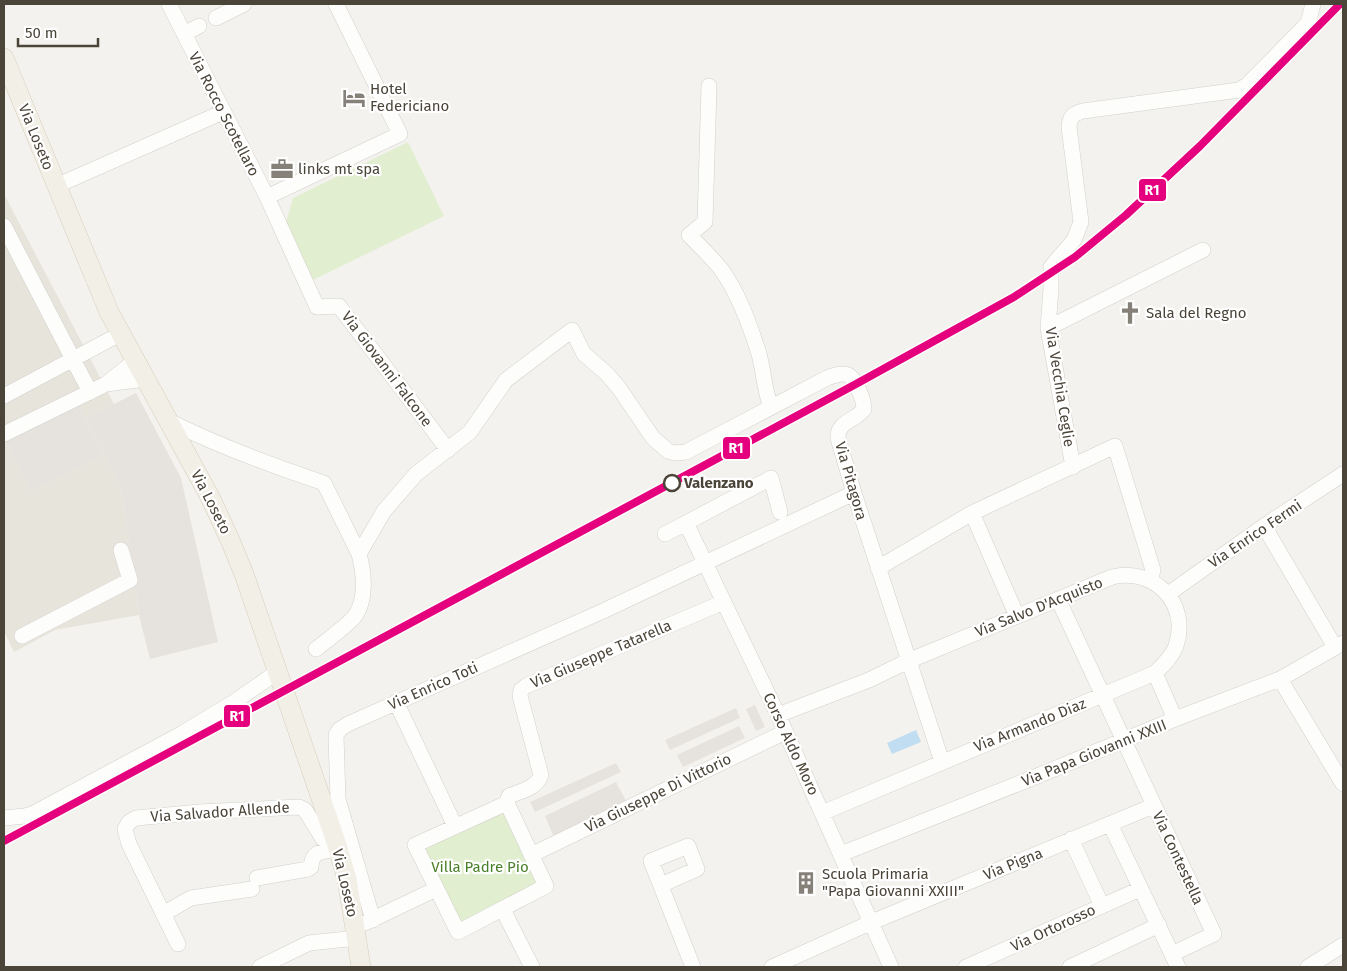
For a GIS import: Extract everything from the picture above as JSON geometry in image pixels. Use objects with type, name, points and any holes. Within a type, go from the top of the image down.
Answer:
[{"type":"main road","name":"Via Loseto","points":[[4,58],[109,312],[210,497],[244,574],[337,845],[347,879],[361,967]]},
{"type":"street","name":"Via Rocco Scotellaro","points":[[169,4],[267,198]]},
{"type":"street","points":[[216,18],[244,4]]},
{"type":"street","points":[[267,198],[400,134],[336,4]]},
{"type":"street","name":"Via Vecchia Ceglie","points":[[878,568],[972,513],[1073,467],[1048,328],[1051,267],[1074,240],[1081,222],[1069,127],[1070,118],[1075,113],[1083,111],[1240,90],[1308,23],[1313,4]]},
{"type":"street","points":[[184,34],[198,26]]},
{"type":"street","points":[[359,554],[384,511],[416,474],[470,432],[506,380],[572,330],[584,354],[607,374],[619,388],[652,438],[668,451],[675,453],[686,452],[771,407],[752,334],[735,294],[710,255],[689,235],[705,222],[709,86]]},
{"type":"street","points":[[56,186],[223,112]]},
{"type":"street","name":"Via Giovanni Falcone","points":[[267,198],[317,307],[339,306],[448,450]]},
{"type":"street","points":[[4,226],[90,392]]},
{"type":"street","points":[[1048,328],[1202,250]]},
{"type":"street","points":[[4,396],[120,334]]},
{"type":"street","points":[[4,434],[106,384],[135,361]]},
{"type":"street","name":"Via Pitagora","points":[[771,407],[837,374],[844,373],[852,376],[863,400],[864,408],[861,413],[841,426],[838,434],[854,493],[942,762]]},
{"type":"street","points":[[106,384],[145,380]]},
{"type":"street","points":[[167,420],[206,440],[254,460],[324,483],[359,554],[364,572],[361,599],[355,616],[316,650]]},
{"type":"street","points":[[1073,467],[1115,446],[1153,570],[1150,580]]},
{"type":"street","name":"Via Enrico Fermi","points":[[1168,594],[1264,526],[1343,474]]},
{"type":"street","points":[[665,534],[771,478],[780,512]]},
{"type":"street","name":"Via Enrico Toti","points":[[373,920],[338,799],[336,735],[340,729],[396,702],[601,612],[854,493]]},
{"type":"street","points":[[972,513],[1017,616]]},
{"type":"street","name":"Corso Aldo Moro","points":[[686,523],[778,715],[891,967]]},
{"type":"street","points":[[1264,526],[1339,645]]},
{"type":"street","points":[[22,636],[130,580],[121,550]]},
{"type":"street","name":"Via Salvo D'Acquisto","points":[[778,715],[869,680],[908,661],[1058,599],[1122,575],[1150,580],[1168,594]]},
{"type":"street","name":"Via Armando Diaz","points":[[822,813],[1155,673],[1168,661],[1176,647],[1179,631],[1179,618],[1168,594]]},
{"type":"street","points":[[1058,599],[1103,695]]},
{"type":"street","name":"Via Giuseppe Tatarella","points":[[507,803],[509,796],[535,785],[540,780],[541,775],[520,696],[521,690],[526,686],[724,602]]},
{"type":"street","name":"Via Papa Giovanni XXIII","points":[[841,854],[1175,719],[1280,679],[1339,645]]},
{"type":"street","points":[[1155,673],[1175,719]]},
{"type":"street","points":[[4,818],[24,816],[41,809],[181,734],[278,676]]},
{"type":"street","points":[[1280,679],[1343,784]]},
{"type":"street","name":"Via Contestella","points":[[1103,695],[1214,934],[1175,960]]},
{"type":"street","points":[[396,702],[455,826]]},
{"type":"street","name":"Via Giuseppe Di Vittorio","points":[[531,855],[785,732]]},
{"type":"street","points":[[507,803],[546,886],[458,932],[415,845],[507,803]]},
{"type":"street","name":"Via Pigna","points":[[773,967],[872,922],[1154,806]]},
{"type":"street","name":"Via Salvador Allende","points":[[178,944],[126,836],[125,829],[129,822],[136,818],[199,812],[299,807],[305,810],[323,839],[337,845]]},
{"type":"street","points":[[1110,824],[1175,960]]},
{"type":"street","points":[[1071,839],[1102,906]]},
{"type":"street","points":[[163,914],[191,898],[308,869],[312,867],[312,858],[315,854],[337,845]]},
{"type":"street","points":[[661,885],[693,967]]},
{"type":"street","points":[[260,967],[309,943],[373,920],[436,889]]},
{"type":"street","name":"Via Ortorosso","points":[[966,967],[992,962],[1102,906],[1140,889]]},
{"type":"street","points":[[502,910],[529,966]]},
{"type":"street","points":[[1070,967],[1159,925]]},
{"type":"street","points":[[1308,967],[1343,945]]},
{"type":"shaded area","points":[[4,194],[114,404],[86,418],[121,487],[139,615],[55,630],[14,652],[4,631]]},
{"type":"shaded area","points":[[136,393],[181,478],[218,642],[150,659],[139,615],[121,487],[86,418]]},
{"type":"shaded area","points":[[78,405],[103,455],[31,492],[6,442]]},
{"type":"shaded area","points":[[755,705],[765,727],[756,731],[746,709]]},
{"type":"shaded area","points":[[736,708],[740,718],[670,750],[665,740]]},
{"type":"shaded area","points":[[739,726],[745,738],[683,767],[677,755]]},
{"type":"shaded area","points":[[616,763],[621,772],[535,812],[530,802]]},
{"type":"shaded area","points":[[616,782],[626,801],[554,837],[545,816]]},
{"type":"green space","points":[[408,142],[444,216],[313,280],[286,222],[293,198]]},
{"type":"green space","name":"Villa Padre Pio","points":[[507,803],[546,886],[458,932],[415,845]]},
{"type":"water","points":[[916,730],[921,742],[892,754],[887,743]]},
{"type":"transit line","name":"R1","points":[[4,841],[856,384],[1014,297],[1075,257],[1126,215],[1200,146],[1340,4]]},
{"type":"place","name":"Hotel Federiciano","points":[[354,98]]},
{"type":"place","name":"links mt spa","points":[[282,169]]},
{"type":"place","name":"Sala del Regno","points":[[1130,313]]},
{"type":"place","name":"Valenzano","points":[[672,483]]},
{"type":"place","name":"Scuola Primaria \"Papa Giovanni XXIII\"","points":[[806,883]]}]
